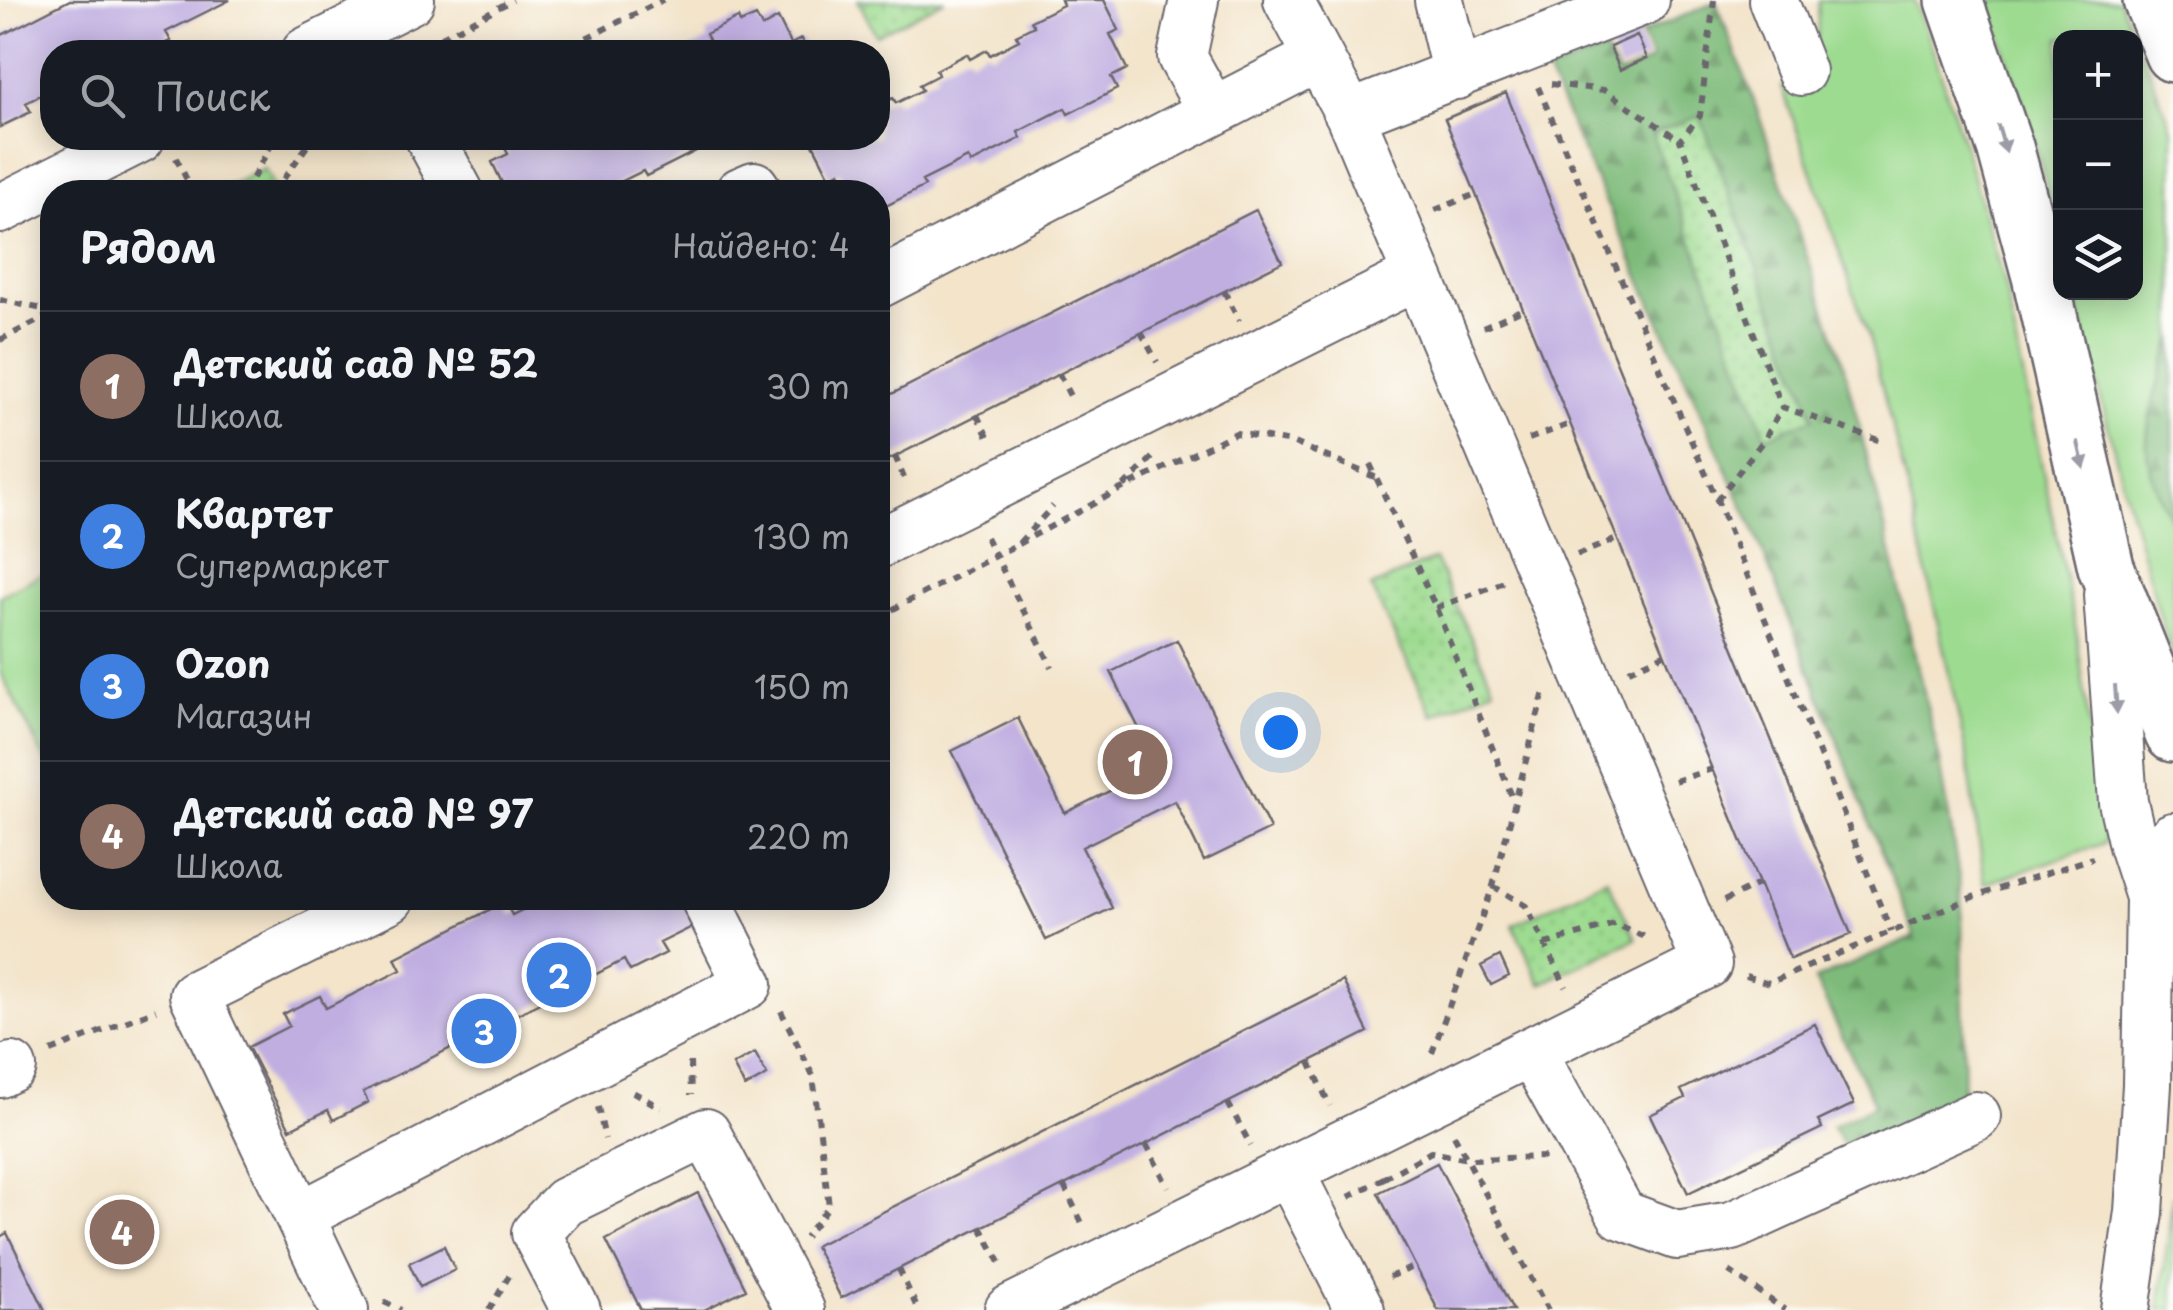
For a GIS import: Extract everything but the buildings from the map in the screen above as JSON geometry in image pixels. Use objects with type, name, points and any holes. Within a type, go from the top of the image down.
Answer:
[{"type":"main road","points":[[1954,0],[2005,147],[2040,276],[2106,566],[2173,734]]},
{"type":"main road","points":[[2151,0],[2173,54]]},
{"type":"street","points":[[376,36],[410,0]]},
{"type":"street","points":[[1194,0],[1182,57],[1212,112]]},
{"type":"street","points":[[1009,1310],[1290,1171],[1432,1079],[1531,1051],[1707,964],[1350,116],[1288,0]]},
{"type":"street","points":[[1439,0],[1457,75]]},
{"type":"street","points":[[1350,116],[1645,0]]},
{"type":"street","points":[[1773,0],[1801,71]]},
{"type":"street","points":[[890,278],[1317,58]]},
{"type":"street","points":[[71,180],[143,150]]},
{"type":"street","points":[[436,150],[453,180]]},
{"type":"street","points":[[0,210],[40,193]]},
{"type":"street","points":[[890,538],[1416,276]]},
{"type":"street","points":[[2106,566],[2123,802],[2153,841],[2147,1085],[2138,1212],[2125,1310]]},
{"type":"street","points":[[344,1310],[194,995],[366,910]]},
{"type":"street","points":[[300,1216],[748,984],[712,910]]},
{"type":"street","points":[[1531,1051],[1622,1214],[1677,1235],[1732,1226],[1976,1116]]},
{"type":"street","points":[[576,1310],[536,1232],[565,1202],[614,1178],[699,1120],[790,1291]]},
{"type":"street","points":[[1290,1171],[1360,1310]]},
{"type":"path","points":[[436,40],[513,0]]},
{"type":"path","points":[[582,40],[663,0]]},
{"type":"path","points":[[1680,140],[1700,116],[1714,0]]},
{"type":"path","points":[[1717,500],[1766,436],[1782,407],[1680,140],[1604,90],[1536,82],[1717,500],[1891,932]]},
{"type":"path","points":[[162,150],[184,180]]},
{"type":"path","points":[[252,180],[268,150]]},
{"type":"path","points":[[283,180],[304,150]]},
{"type":"path","points":[[0,300],[40,309]]},
{"type":"path","points":[[0,340],[40,318]]},
{"type":"path","points":[[1782,407],[1881,440]]},
{"type":"path","points":[[1018,544],[1236,433],[1292,442],[1377,478]]},
{"type":"path","points":[[1370,464],[1436,608],[1514,800]]},
{"type":"path","points":[[1003,572],[1052,667]]},
{"type":"path","points":[[1548,1310],[1468,1160],[1432,1079],[1493,886],[1562,624]]},
{"type":"path","points":[[1545,944],[1615,924],[1707,964],[1769,983],[1972,897],[2153,841]]},
{"type":"path","points":[[1493,886],[1526,906],[1584,1024]]},
{"type":"path","points":[[6,1070],[194,995]]},
{"type":"path","points":[[778,1004],[813,1076],[829,1206],[790,1291]]},
{"type":"path","points":[[588,1067],[699,1120]]},
{"type":"path","points":[[588,1067],[614,1178]]},
{"type":"path","points":[[1384,1178],[1431,1152],[1468,1160],[1589,1155]]},
{"type":"path","points":[[899,1269],[918,1310]]},
{"type":"green space","points":[[858,0],[945,0],[876,35]]},
{"type":"green space","points":[[1819,0],[1914,0],[1935,55],[2004,283],[2076,630],[2105,843],[1985,884],[1967,756],[1910,497],[1869,337],[1782,87],[1815,72]]},
{"type":"green space","points":[[1988,0],[2119,0],[2132,30],[2053,30],[2053,212],[2035,141]]},
{"type":"green space","points":[[1716,2],[1842,359],[1940,761],[1962,911],[1964,1111],[1851,1159],[1832,1126],[1875,1105],[1815,980],[1915,937],[1754,530],[1547,72],[1605,51],[1619,75],[1652,60],[1641,34]],"holes":[[[1700,117],[1814,418],[1653,134]]]},
{"type":"green space","points":[[2143,56],[2173,131],[2173,661],[2076,300],[2143,300]]},
{"type":"green space","points":[[1700,116],[1814,418],[1766,437],[1652,134]]},
{"type":"green space","points":[[265,169],[270,180],[241,180]]},
{"type":"green space","points":[[2173,337],[2173,524],[2152,474],[2147,443],[2153,402]]},
{"type":"green space","points":[[1435,559],[1494,688],[1433,716],[1371,587]]},
{"type":"green space","points":[[40,575],[40,750],[0,672],[0,596]]},
{"type":"green space","points":[[1607,879],[1636,939],[1541,984],[1513,925]]},
{"type":"green space","points":[[2173,1195],[2173,1310],[2159,1310]]},
{"type":"place","name":"Детский сад № 52","points":[[1135,762]]},
{"type":"place","name":"Квартет","points":[[559,975]]},
{"type":"place","name":"Ozon","points":[[484,1031]]},
{"type":"place","name":"Детский сад № 97","points":[[122,1232]]}]
